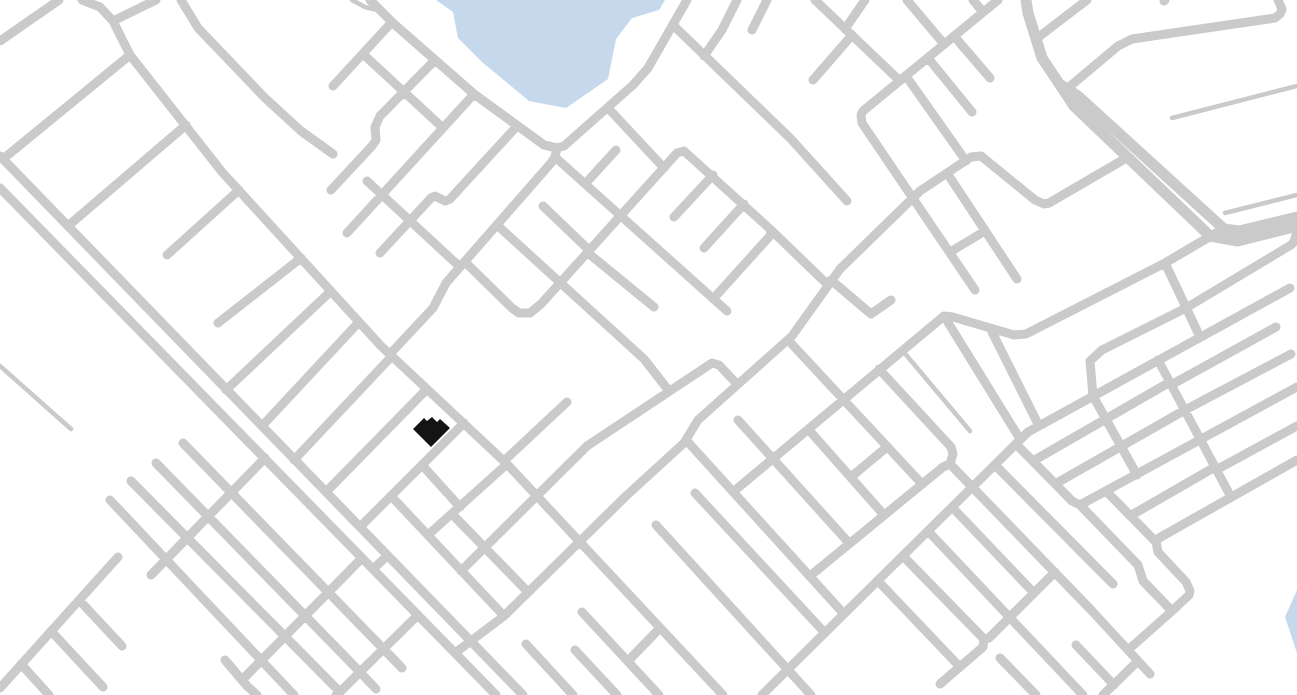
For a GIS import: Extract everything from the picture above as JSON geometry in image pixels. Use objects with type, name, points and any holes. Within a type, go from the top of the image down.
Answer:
[{"type":"street","points":[[0,41],[59,0]]},
{"type":"street","points":[[82,0],[100,7],[113,21],[130,55],[239,190],[359,322],[391,355],[506,462],[723,695]]},
{"type":"street","points":[[113,21],[156,0]]},
{"type":"street","points":[[181,0],[198,28],[265,98],[301,131],[333,154]]},
{"type":"street","points":[[370,0],[392,22],[474,94],[556,153],[585,184],[727,311]]},
{"type":"street","points":[[294,460],[433,308],[446,283],[556,153],[634,85],[648,68],[687,0]]},
{"type":"street","points":[[704,56],[722,30],[737,0]]},
{"type":"street","points":[[752,30],[767,0]]},
{"type":"street","points":[[815,0],[848,32],[903,78],[966,161]]},
{"type":"street","points":[[813,80],[848,32],[865,0]]},
{"type":"street","points":[[907,0],[944,44]]},
{"type":"street","points":[[973,0],[983,12]]},
{"type":"street","points":[[975,290],[861,119],[863,111],[998,0]]},
{"type":"street","points":[[1026,0],[1042,58],[1063,86],[1074,106],[1210,236],[1238,241],[1297,226]]},
{"type":"street","points":[[1036,39],[1087,0]]},
{"type":"street","points":[[1063,86],[1118,46],[1132,39],[1275,18],[1280,14],[1282,9],[1282,1]]},
{"type":"street","points":[[333,86],[392,22]]},
{"type":"street","points":[[673,25],[790,139],[847,202]]},
{"type":"street","points":[[954,36],[990,78]]},
{"type":"street","points":[[363,54],[443,128]]},
{"type":"street","points":[[130,55],[1,157],[523,695]]},
{"type":"street","points":[[928,58],[972,112]]},
{"type":"street","points":[[331,190],[376,140],[376,122],[435,60]]},
{"type":"street","points":[[1063,86],[1224,229]]},
{"type":"street","points":[[347,233],[474,94]]},
{"type":"street","points":[[608,108],[664,168]]},
{"type":"street","points":[[68,226],[186,125]]},
{"type":"street","points":[[380,253],[433,197],[445,201],[450,199],[517,126]]},
{"type":"street","points":[[585,184],[616,150]]},
{"type":"street","points":[[367,181],[410,221],[512,308],[524,314],[536,309],[677,153],[684,151],[713,175],[830,283],[871,314],[891,300]]},
{"type":"street","points":[[454,653],[504,616],[579,541],[686,440],[698,420],[788,340],[840,270],[913,197],[947,173],[976,156],[986,159],[1035,200],[1044,204],[1049,204],[1128,158]]},
{"type":"street","points":[[947,173],[1017,278]]},
{"type":"street","points":[[674,217],[713,175]]},
{"type":"street","points":[[0,188],[496,695]]},
{"type":"street","points":[[167,255],[239,190]]},
{"type":"street","points":[[704,248],[744,204]]},
{"type":"street","points":[[543,206],[589,252],[654,306]]},
{"type":"street","points":[[733,492],[944,316],[953,317],[1014,335],[1026,334],[1165,263],[1224,229],[1240,231],[1297,217]]},
{"type":"street","points":[[496,225],[644,359],[669,391]]},
{"type":"street","points":[[713,299],[769,237],[770,229]]},
{"type":"street","points":[[950,252],[985,230]]},
{"type":"street","points":[[1137,475],[1093,396],[1090,361],[1096,354],[1186,308],[1291,245],[1294,242],[1297,231]]},
{"type":"street","points":[[218,323],[300,258]]},
{"type":"street","points":[[1165,263],[1200,337]]},
{"type":"street","points":[[762,695],[1028,432],[1290,288]]},
{"type":"street","points":[[226,390],[331,291]]},
{"type":"street","points":[[944,316],[1018,441],[1033,461],[1072,501],[1080,505],[1138,565],[1143,581],[1172,611]]},
{"type":"street","points":[[262,426],[359,322]]},
{"type":"street","points":[[1033,461],[1106,419],[1276,327]]},
{"type":"street","points":[[990,328],[1039,426]]},
{"type":"street","points":[[788,340],[922,484]]},
{"type":"street","points":[[1055,484],[1184,410],[1291,354]]},
{"type":"street","points":[[1158,360],[1231,497]]},
{"type":"street","points":[[461,571],[587,446],[712,363],[719,365],[737,384]]},
{"type":"street","points":[[880,369],[951,447],[953,454],[950,464]]},
{"type":"street","points":[[1080,505],[1107,492],[1297,387]]},
{"type":"street","points":[[326,492],[427,389]]},
{"type":"street","points":[[428,535],[460,507],[567,402]]},
{"type":"street","points":[[738,420],[849,544]]},
{"type":"street","points":[[360,527],[464,423]]},
{"type":"street","points":[[1130,516],[1215,468],[1297,426]]},
{"type":"street","points":[[808,429],[884,515]]},
{"type":"street","points":[[686,440],[844,614]]},
{"type":"street","points":[[183,443],[402,668]]},
{"type":"street","points":[[851,477],[887,447]]},
{"type":"street","points":[[151,575],[265,458]]},
{"type":"street","points":[[1156,542],[1163,534],[1297,460]]},
{"type":"street","points":[[156,462],[376,689]]},
{"type":"street","points":[[810,576],[943,467],[950,464]]},
{"type":"street","points":[[950,464],[1055,572],[1150,674]]},
{"type":"street","points":[[422,465],[460,507]]},
{"type":"street","points":[[995,465],[1113,584]]},
{"type":"street","points":[[131,481],[338,693],[383,647],[418,615]]},
{"type":"street","points":[[1107,492],[1156,542],[1158,552],[1190,587],[1189,595],[1128,650]]},
{"type":"street","points":[[695,493],[825,633]]},
{"type":"street","points":[[391,496],[504,616]]},
{"type":"street","points":[[110,500],[294,695]]},
{"type":"street","points":[[952,507],[1034,593]]},
{"type":"street","points":[[452,514],[528,592]]},
{"type":"street","points":[[656,525],[811,695]]},
{"type":"street","points":[[928,531],[1084,695]]},
{"type":"street","points":[[373,569],[387,556]]},
{"type":"street","points":[[903,556],[984,639]]},
{"type":"street","points":[[0,688],[118,557]]},
{"type":"street","points":[[242,680],[362,558]]},
{"type":"street","points":[[984,639],[989,638],[1055,572]]},
{"type":"street","points":[[878,581],[959,666]]},
{"type":"street","points":[[79,600],[122,646]]},
{"type":"street","points":[[582,612],[659,695]]},
{"type":"street","points":[[628,661],[660,628]]},
{"type":"street","points":[[51,631],[103,687]]},
{"type":"street","points":[[940,684],[959,666],[983,647],[984,639]]},
{"type":"street","points":[[526,644],[573,695]]},
{"type":"street","points":[[1076,645],[1114,685]]},
{"type":"street","points":[[575,650],[617,695]]},
{"type":"street","points":[[1000,658],[1036,695]]},
{"type":"street","points":[[225,660],[242,680],[258,695]]},
{"type":"street","points":[[1104,695],[1138,662]]},
{"type":"street","points":[[21,664],[49,695]]},
{"type":"lane","points":[[352,0],[364,7],[381,11]]},
{"type":"lane","points":[[1172,118],[1297,86]]},
{"type":"lane","points":[[1225,213],[1297,195]]},
{"type":"lane","points":[[902,350],[970,431]]},
{"type":"lane","points":[[0,366],[71,429]]},
{"type":"water","points":[[436,0],[665,0],[659,10],[632,18],[616,39],[608,79],[566,108],[529,101],[482,62],[458,38],[453,12]]},
{"type":"water","points":[[1297,590],[1297,653],[1285,617]]},
{"type":"building","points":[[432,417],[437,422],[440,419],[450,428],[431,447],[413,429],[424,418],[427,421]]}]
